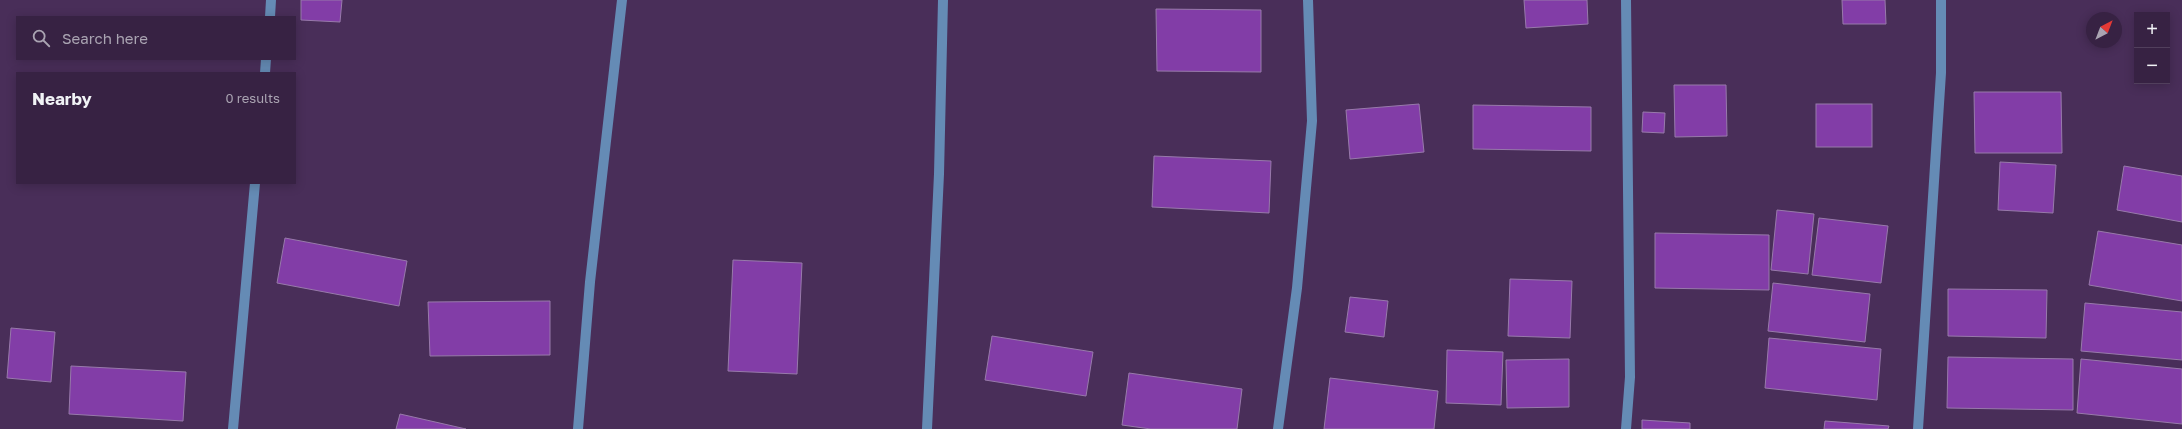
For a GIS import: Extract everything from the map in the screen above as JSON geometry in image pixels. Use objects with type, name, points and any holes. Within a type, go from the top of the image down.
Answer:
[{"type":"street","points":[[270,16],[271,0]]},
{"type":"street","points":[[578,429],[590,282],[622,0]]},
{"type":"street","points":[[927,429],[939,174],[943,0]]},
{"type":"street","points":[[1278,429],[1296,288],[1312,121],[1308,0]]},
{"type":"street","points":[[1626,0],[1630,377],[1626,429]]},
{"type":"street","points":[[1918,429],[1941,73],[1941,0]]},
{"type":"street","points":[[265,72],[266,60]]},
{"type":"street","points":[[234,429],[255,184]]},
{"type":"building","points":[[301,0],[342,0],[340,22],[301,20]]},
{"type":"building","points":[[1524,0],[1587,0],[1588,24],[1526,28]]},
{"type":"building","points":[[1842,0],[1885,0],[1886,24],[1843,24]]},
{"type":"building","points":[[1156,9],[1261,10],[1261,72],[1157,71]]},
{"type":"building","points":[[1674,85],[1726,85],[1727,136],[1675,137]]},
{"type":"building","points":[[1974,92],[2061,92],[2062,153],[1975,153]]},
{"type":"building","points":[[1419,104],[1424,152],[1350,159],[1346,110]]},
{"type":"building","points":[[1816,104],[1872,104],[1872,147],[1816,147]]},
{"type":"building","points":[[1473,105],[1591,107],[1591,151],[1473,149]]},
{"type":"building","points":[[1643,112],[1665,113],[1664,133],[1642,132]]},
{"type":"building","points":[[1154,156],[1271,161],[1269,213],[1152,207]]},
{"type":"building","points":[[2000,162],[2056,165],[2053,213],[1998,210]]},
{"type":"building","points":[[2124,166],[2182,176],[2182,222],[2117,210]]},
{"type":"building","points":[[1777,210],[1814,214],[1808,274],[1771,270]]},
{"type":"building","points":[[1819,218],[1888,226],[1881,283],[1812,275]]},
{"type":"building","points":[[2098,231],[2182,245],[2182,301],[2089,285]]},
{"type":"building","points":[[1655,233],[1769,235],[1769,290],[1655,288]]},
{"type":"building","points":[[285,238],[407,261],[399,306],[277,283]]},
{"type":"building","points":[[733,260],[802,263],[797,374],[728,371]]},
{"type":"building","points":[[1510,279],[1572,281],[1570,338],[1508,336]]},
{"type":"building","points":[[1773,283],[1870,294],[1865,342],[1768,331]]},
{"type":"building","points":[[1948,289],[2047,290],[2046,338],[1948,336]]},
{"type":"building","points":[[1350,297],[1388,301],[1384,337],[1345,332]]},
{"type":"building","points":[[550,301],[550,355],[430,356],[428,302]]},
{"type":"building","points":[[2085,303],[2182,312],[2182,360],[2081,351]]},
{"type":"building","points":[[11,328],[55,332],[51,382],[7,378]]},
{"type":"building","points":[[992,336],[1093,352],[1086,396],[985,380]]},
{"type":"building","points":[[1769,338],[1881,349],[1877,400],[1765,388]]},
{"type":"building","points":[[1447,350],[1503,352],[1501,405],[1446,403]]},
{"type":"building","points":[[1948,357],[2073,359],[2073,410],[1947,408]]},
{"type":"building","points":[[1569,359],[1569,407],[1507,408],[1506,360]]},
{"type":"building","points":[[2081,359],[2182,369],[2182,424],[2077,413]]},
{"type":"building","points":[[71,366],[186,372],[183,421],[69,414]]},
{"type":"building","points":[[1129,373],[1242,389],[1237,429],[1151,429],[1122,425]]},
{"type":"building","points":[[1330,378],[1438,391],[1434,429],[1324,429]]},
{"type":"building","points":[[400,414],[466,429],[396,429]]},
{"type":"building","points":[[1642,420],[1690,423],[1690,429],[1642,429]]},
{"type":"building","points":[[1825,421],[1889,426],[1888,429],[1824,429]]}]
